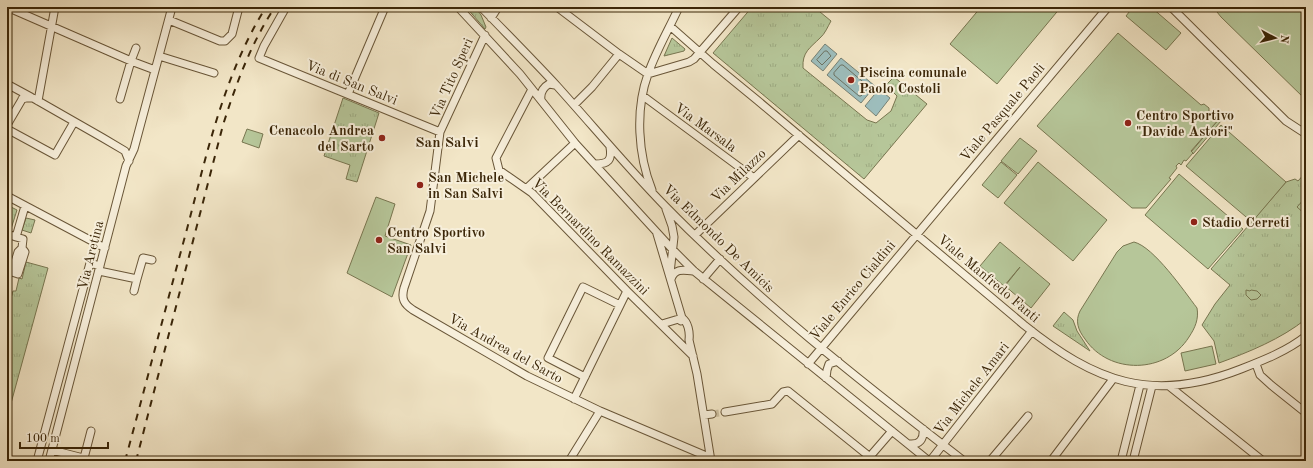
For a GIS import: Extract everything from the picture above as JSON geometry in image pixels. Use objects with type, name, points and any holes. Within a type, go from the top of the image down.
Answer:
[{"type":"street","points":[[7,7],[155,70]]},
{"type":"street","points":[[38,101],[55,7]]},
{"type":"street","name":"Via Aretina","points":[[49,461],[126,166],[134,149],[172,7]]},
{"type":"street","points":[[169,20],[220,41],[227,41],[233,33],[239,7]]},
{"type":"street","name":"Via di San Salvi","points":[[286,7],[259,58],[438,131]]},
{"type":"street","points":[[348,94],[385,7]]},
{"type":"street","name":"Via Edmondo De Amicis","points":[[480,7],[574,105],[654,195],[720,259],[778,312],[943,444],[960,460]]},
{"type":"street","points":[[491,18],[498,7]]},
{"type":"street","points":[[557,7],[648,74]]},
{"type":"street","points":[[654,195],[649,182],[644,160],[640,128],[643,96],[648,74],[679,7]]},
{"type":"street","points":[[648,74],[689,62],[698,56],[739,7]]},
{"type":"street","name":"Viale Pasquale Paoli","points":[[916,234],[1108,7]]},
{"type":"street","points":[[1171,7],[1286,121],[1306,134]]},
{"type":"street","points":[[461,9],[485,34],[532,89],[575,143],[656,232],[694,271],[929,461]]},
{"type":"street","name":"Viale Manfredo Fanti","points":[[670,26],[700,53],[1032,331],[1084,366],[1113,379],[1140,385],[1169,386],[1208,381],[1256,364],[1286,349],[1306,336]]},
{"type":"street","name":"Via Tito Speri","points":[[433,187],[438,131],[485,34]]},
{"type":"street","points":[[120,99],[136,48]]},
{"type":"street","points":[[574,105],[592,87],[619,54]]},
{"type":"street","points":[[159,56],[214,73]]},
{"type":"street","points":[[7,84],[23,96],[38,101],[125,151],[129,161]]},
{"type":"street","points":[[540,100],[543,88],[549,84],[555,85]]},
{"type":"street","name":"Via Bernardino Ramazzini","points":[[532,89],[496,158],[499,170],[527,188],[627,291],[694,356]]},
{"type":"street","points":[[23,96],[34,97],[40,93]]},
{"type":"street","points":[[7,125],[23,96]]},
{"type":"street","name":"Via Marsala","points":[[643,96],[754,178]]},
{"type":"street","points":[[7,129],[55,155],[74,122]]},
{"type":"street","name":"Via Milazzo","points":[[695,235],[799,135]]},
{"type":"street","points":[[527,188],[575,143]]},
{"type":"street","points":[[595,164],[606,163],[609,160],[611,154],[610,147]]},
{"type":"street","points":[[634,173],[644,160]]},
{"type":"street","name":"Via Andrea del Sarto","points":[[433,187],[430,211],[402,293],[404,304],[527,376],[600,411],[711,459]]},
{"type":"street","points":[[7,196],[105,248]]},
{"type":"street","points":[[16,237],[26,206]]},
{"type":"street","points":[[665,206],[674,230],[671,280]]},
{"type":"street","points":[[656,232],[682,318],[681,322],[685,336],[689,340],[694,356],[711,459]]},
{"type":"street","points":[[7,234],[23,239],[22,248]]},
{"type":"street","name":"Viale Enrico Cialdini","points":[[808,364],[916,234]]},
{"type":"street","points":[[134,291],[143,258],[152,260]]},
{"type":"street","points":[[703,279],[720,259]]},
{"type":"street","points":[[37,461],[90,263],[100,269],[137,279]]},
{"type":"street","points":[[671,280],[674,273],[677,271],[694,271]]},
{"type":"street","points":[[585,377],[548,358],[551,351],[583,287],[620,305]]},
{"type":"street","points":[[83,291],[93,294]]},
{"type":"street","points":[[574,399],[627,291]]},
{"type":"street","points":[[662,324],[682,318]]},
{"type":"street","name":"Via Michele Amari","points":[[929,461],[1032,331]]},
{"type":"street","points":[[826,378],[826,370],[829,364],[838,361]]},
{"type":"street","points":[[1256,364],[1260,375],[1270,385],[1306,413]]},
{"type":"street","points":[[1051,461],[1113,379]]},
{"type":"street","points":[[1120,461],[1140,385]]},
{"type":"street","points":[[1133,461],[1152,386]]},
{"type":"street","points":[[1169,386],[1263,461]]},
{"type":"street","points":[[725,412],[772,404],[783,392],[788,391],[868,459],[892,431]]},
{"type":"street","points":[[569,461],[600,411]]},
{"type":"street","points":[[704,415],[712,414]]},
{"type":"street","points":[[990,461],[1028,416]]},
{"type":"street","points":[[909,444],[916,444],[921,441],[923,437],[923,428]]},
{"type":"street","points":[[84,458],[91,431]]},
{"type":"street","points":[[52,450],[95,461]]},
{"type":"green space","points":[[466,7],[475,7],[481,15],[486,27],[485,29]]},
{"type":"green space","points":[[752,7],[814,7],[831,21],[823,34],[805,54],[803,68],[867,120],[876,123],[891,111],[897,96],[886,85],[894,77],[927,104],[864,179],[713,53]]},
{"type":"green space","points":[[981,7],[1061,7],[997,84],[950,44]]},
{"type":"green space","points":[[1133,7],[1151,7],[1181,33],[1166,50],[1126,16]]},
{"type":"green space","points":[[1213,7],[1306,7],[1306,100],[1221,17]]},
{"type":"green space","name":"Centro Sportivo \"Davide Astori\"","points":[[1118,33],[1201,105],[1204,104],[1209,108],[1209,111],[1219,119],[1191,151],[1193,153],[1186,161],[1184,160],[1181,165],[1179,163],[1176,166],[1177,168],[1169,178],[1171,179],[1146,208],[1132,208],[1037,126]]},
{"type":"green space","points":[[672,38],[685,49],[684,51],[664,56]]},
{"type":"green space","points":[[343,98],[379,113],[357,182],[346,179],[350,165],[324,156]]},
{"type":"green space","points":[[1219,119],[1221,121],[1193,154],[1191,152]]},
{"type":"green space","points":[[1221,125],[1286,182],[1252,222],[1186,166]]},
{"type":"green space","points":[[247,129],[263,134],[259,148],[242,142]]},
{"type":"green space","points":[[1020,138],[1037,151],[1018,174],[1001,161]]},
{"type":"green space","points":[[1001,162],[1017,175],[998,198],[982,185]]},
{"type":"green space","points":[[1038,162],[1107,220],[1073,261],[1004,203]]},
{"type":"green space","points":[[1306,172],[1306,319],[1275,339],[1253,350],[1219,363],[1214,341],[1202,325],[1215,304],[1230,285],[1211,269],[1286,182],[1295,179],[1298,181]]},
{"type":"green space","name":"Stadio Cerreti","points":[[1179,174],[1243,229],[1208,269],[1145,215]]},
{"type":"green space","name":"Centro Sportivo San Salvi","points":[[376,197],[395,204],[385,236],[411,245],[392,297],[347,273]]},
{"type":"green space","points":[[1306,197],[1306,215],[1297,207]]},
{"type":"green space","points":[[9,206],[17,210],[11,229],[7,228],[7,214]]},
{"type":"green space","points":[[26,218],[35,220],[31,233],[22,230]]},
{"type":"green space","points":[[1000,242],[1050,284],[1031,308],[1005,286],[1020,267],[1004,286],[980,266]]},
{"type":"green space","points":[[1134,242],[1150,252],[1168,270],[1197,308],[1197,320],[1193,330],[1179,349],[1166,358],[1152,363],[1137,365],[1122,364],[1108,359],[1095,351],[1083,336],[1079,329],[1078,322],[1078,315],[1080,311],[1117,252],[1123,246]]},
{"type":"green space","points":[[26,262],[48,268],[7,418],[7,301],[10,302],[13,291],[16,291],[19,278],[22,279]]},
{"type":"green space","points":[[1246,290],[1257,291],[1261,295],[1257,299],[1251,300],[1246,295]]},
{"type":"green space","points":[[1064,312],[1073,320],[1077,331],[1090,351],[1053,326]]},
{"type":"green space","points":[[1212,346],[1216,364],[1185,371],[1181,353]]},
{"type":"water","name":"Piscina comunale Paolo Costoli","points":[[825,44],[837,54],[823,71],[811,61]]},
{"type":"water","name":"Piscina comunale Paolo Costoli","points":[[841,58],[875,86],[861,103],[827,75]]},
{"type":"water","name":"Piscina comunale Paolo Costoli","points":[[879,89],[890,98],[876,116],[865,106]]},
{"type":"tunnel","points":[[712,414],[725,412]]},
{"type":"railway","points":[[125,461],[218,115],[239,59],[251,33],[266,7]]},
{"type":"railway","points":[[136,461],[223,125],[233,94],[251,49],[275,7]]},
{"type":"place","name":"Piscina comunale Paolo Costoli","points":[[851,80]]},
{"type":"place","name":"Centro Sportivo \"Davide Astori\"","points":[[1128,123]]},
{"type":"place","name":"Cenacolo Andrea del Sarto","points":[[382,138]]},
{"type":"place","name":"San Michele in San Salvi","points":[[420,185]]},
{"type":"place","name":"Stadio Cerreti","points":[[1194,222]]},
{"type":"place","name":"Centro Sportivo San Salvi","points":[[379,240]]},
{"type":"district","name":"San Salvi","points":[[447,142]]}]
